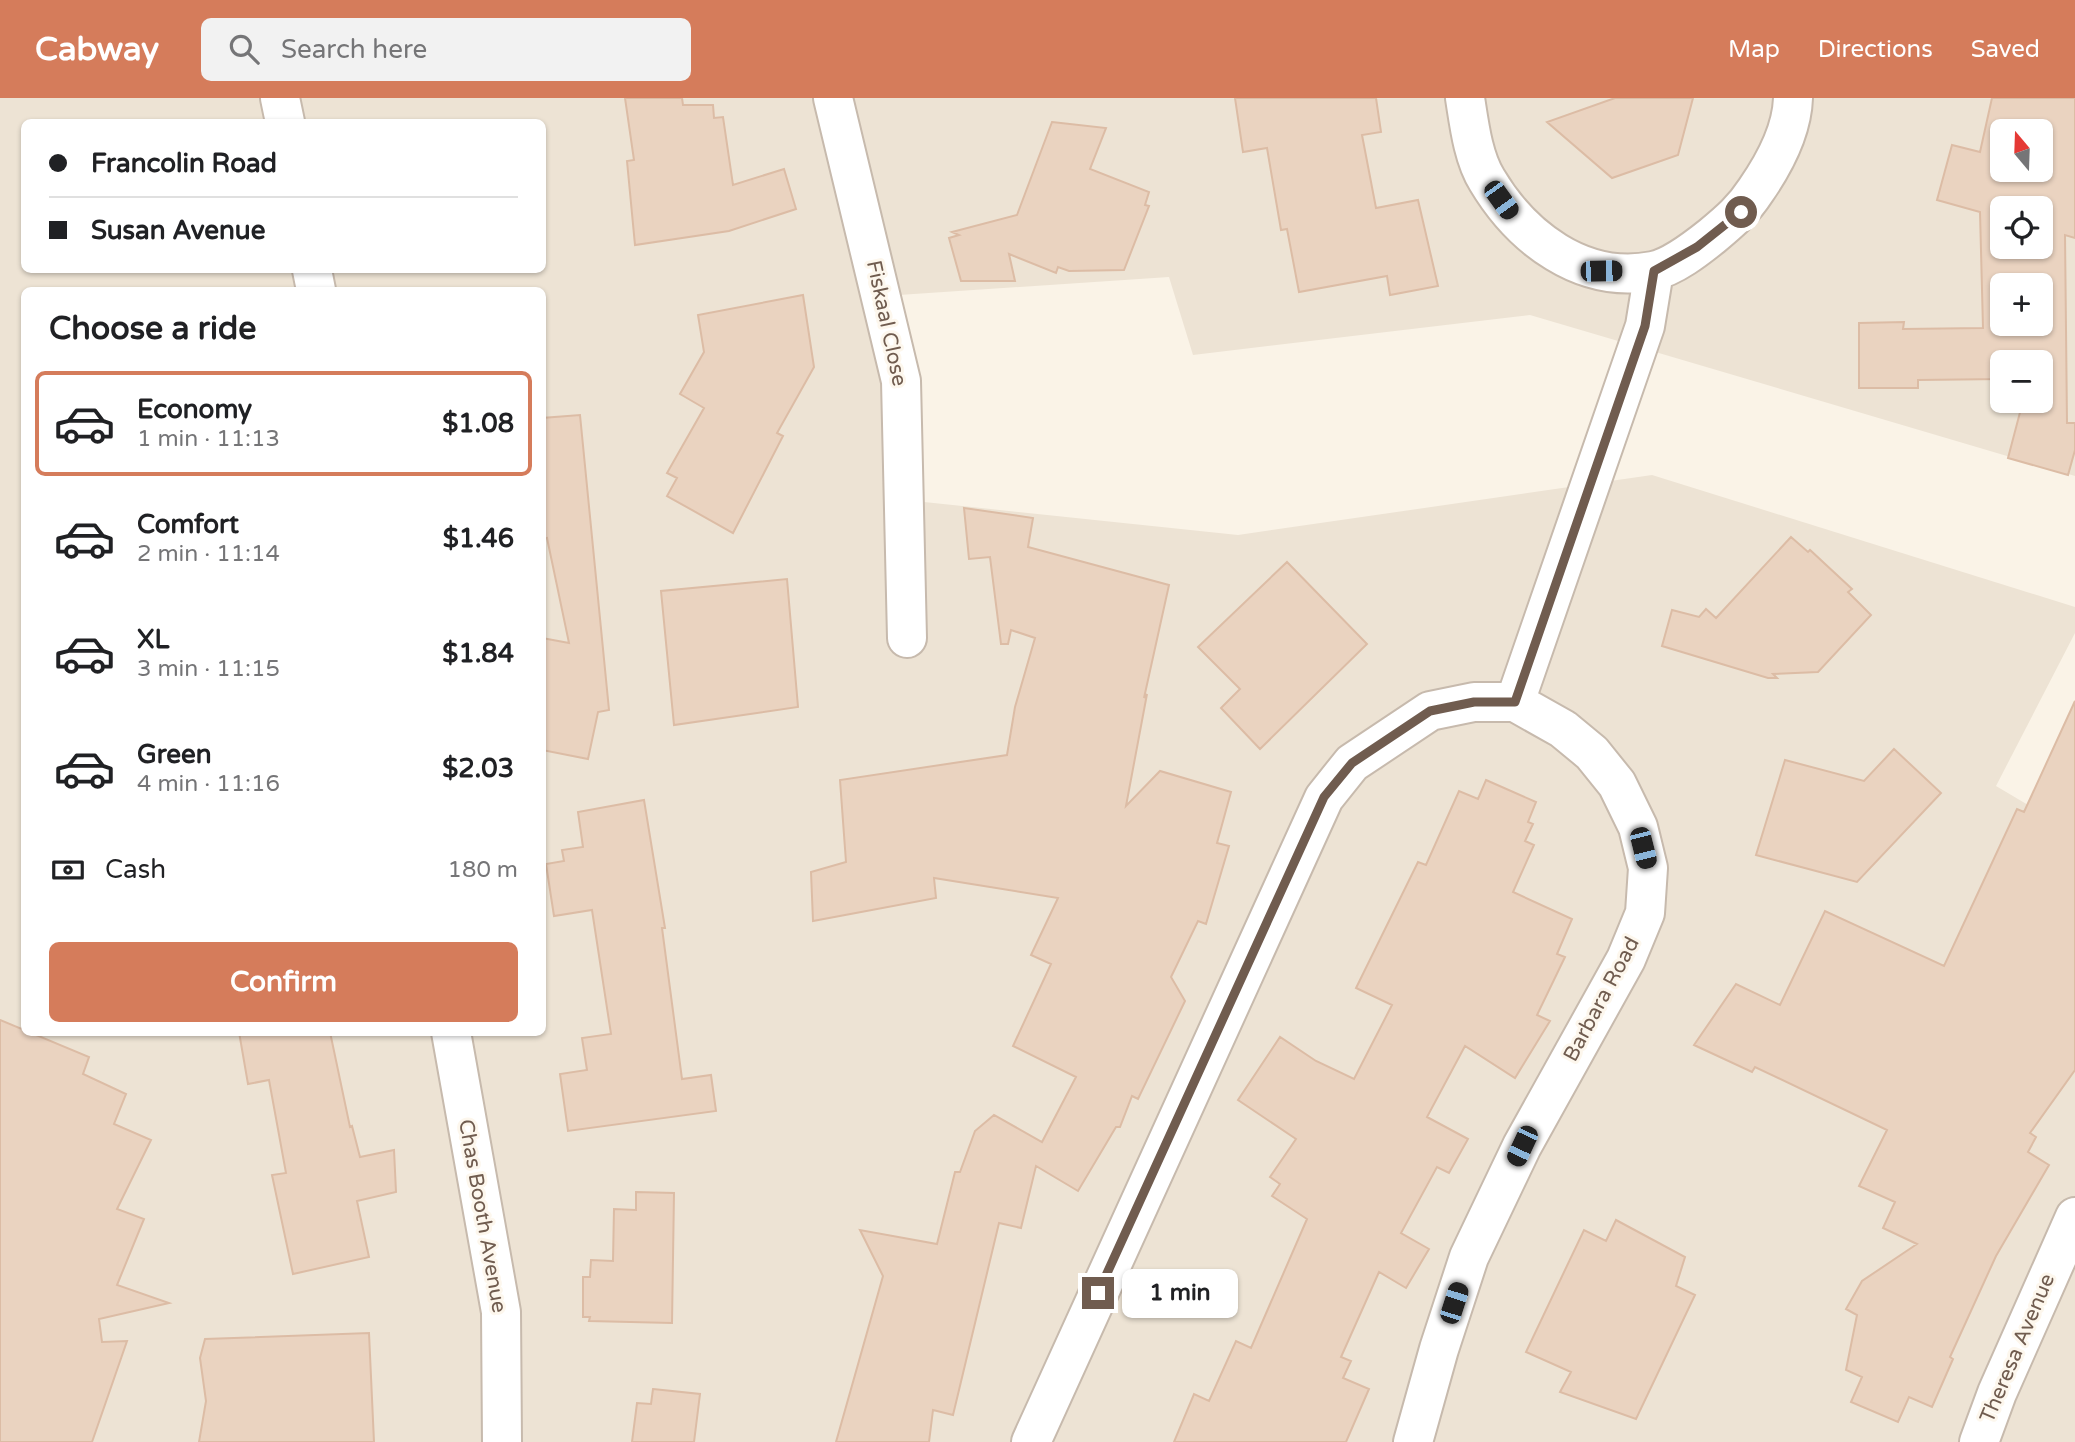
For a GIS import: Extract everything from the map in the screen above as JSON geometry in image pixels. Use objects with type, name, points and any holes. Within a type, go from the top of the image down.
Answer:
[{"type":"street","points":[[280,98],[284,119]]},
{"type":"street","name":"Fiskaal Close","points":[[833,98],[901,381],[907,638]]},
{"type":"street","points":[[1465,98],[1485,178],[1517,222],[1555,253],[1601,271],[1654,271],[1697,247],[1741,212],[1771,168],[1793,115],[1793,98]]},
{"type":"street","points":[[1031,1442],[1324,797],[1352,763],[1430,711],[1474,702],[1515,702],[1645,326],[1654,271]]},
{"type":"street","name":"Barbara Road","points":[[1413,1442],[1469,1256],[1522,1146],[1626,959],[1645,913],[1648,868],[1638,827],[1617,784],[1592,753],[1563,729],[1515,702]]},
{"type":"street","name":"Chas Booth Avenue","points":[[452,1036],[501,1311],[502,1442]]},
{"type":"street","name":"Theresa Avenue","points":[[1979,1442],[1997,1393],[2075,1217]]},
{"type":"shaded area","points":[[0,98],[2075,98],[2075,476],[1530,315],[1193,355],[1169,277],[884,296],[905,500],[1238,535],[1652,475],[2075,607],[2075,633],[1996,786],[2069,829],[2075,826],[2075,1442],[0,1442]]},
{"type":"building","points":[[625,98],[682,98],[683,105],[713,105],[714,118],[723,117],[733,185],[784,169],[796,209],[729,231],[635,245],[627,161],[634,160]]},
{"type":"building","points":[[1235,98],[1376,98],[1381,132],[1362,135],[1376,208],[1418,200],[1438,286],[1390,295],[1387,276],[1299,292],[1287,229],[1281,230],[1267,148],[1243,152]]},
{"type":"building","points":[[1615,98],[1693,98],[1678,155],[1612,178],[1547,122]]},
{"type":"building","points":[[1992,98],[2075,98],[2075,238],[2065,235],[2067,423],[2075,423],[2075,450],[2068,475],[2008,458],[2020,413],[2053,413],[2053,350],[1990,350],[1990,379],[1918,380],[1918,388],[1859,388],[1859,323],[1904,322],[1903,329],[1983,328],[1980,212],[1937,200],[1952,145],[1980,152]]},
{"type":"building","points":[[1052,122],[1106,128],[1090,169],[1149,192],[1145,205],[1149,206],[1124,270],[1069,271],[1058,267],[1056,273],[1009,254],[1015,281],[961,281],[949,238],[959,235],[952,232],[1017,215]]},
{"type":"building","points":[[803,295],[814,367],[777,433],[783,436],[733,533],[667,496],[677,478],[667,473],[704,408],[680,394],[704,352],[698,315]]},
{"type":"building","points":[[580,415],[609,710],[598,712],[588,759],[546,751],[546,639],[569,643],[546,538],[546,418]]},
{"type":"building","points":[[964,508],[1033,518],[1028,547],[1169,585],[1144,698],[1147,694],[1126,806],[1160,771],[1231,792],[1217,843],[1229,846],[1206,924],[1198,921],[1171,977],[1185,1001],[1138,1099],[1132,1096],[1120,1127],[1116,1127],[1078,1191],[1036,1166],[1021,1228],[999,1223],[953,1415],[933,1410],[929,1442],[836,1442],[883,1276],[860,1230],[937,1244],[955,1172],[960,1172],[975,1131],[994,1115],[1042,1142],[1076,1077],[1013,1046],[1051,964],[1031,955],[1058,898],[934,878],[936,898],[813,921],[811,872],[846,862],[840,780],[1007,755],[1015,707],[1035,638],[1011,630],[1008,644],[1001,644],[990,557],[969,559]]},
{"type":"building","points":[[1791,537],[1808,552],[1810,550],[1852,589],[1848,592],[1871,615],[1818,672],[1773,674],[1777,678],[1768,678],[1662,646],[1672,610],[1699,617],[1706,609],[1716,618]]},
{"type":"building","points":[[1287,562],[1367,644],[1260,749],[1221,708],[1240,689],[1198,647]]},
{"type":"building","points":[[787,579],[798,707],[674,725],[661,591]]},
{"type":"building","points":[[2075,701],[2075,1070],[2030,1133],[2036,1137],[2028,1152],[2049,1165],[1996,1256],[1950,1357],[1953,1359],[1932,1407],[1909,1397],[1898,1422],[1851,1402],[1862,1377],[1846,1370],[1857,1315],[1846,1309],[1862,1281],[1917,1244],[1883,1228],[1895,1202],[1859,1186],[1887,1130],[1755,1067],[1752,1072],[1694,1045],[1736,984],[1780,1005],[1825,911],[1944,966],[2017,809],[2024,812]]},
{"type":"building","points":[[1894,749],[1941,793],[1857,882],[1756,855],[1785,760],[1864,781]]},
{"type":"building","points":[[1486,780],[1536,802],[1528,822],[1533,824],[1525,841],[1534,845],[1513,892],[1572,919],[1557,954],[1565,957],[1537,1015],[1550,1021],[1515,1078],[1465,1046],[1427,1117],[1468,1139],[1449,1173],[1437,1167],[1401,1233],[1429,1249],[1406,1288],[1379,1272],[1341,1357],[1351,1361],[1343,1378],[1369,1389],[1346,1442],[1174,1442],[1194,1394],[1209,1401],[1236,1341],[1251,1348],[1307,1219],[1272,1196],[1280,1184],[1270,1177],[1296,1139],[1238,1100],[1280,1037],[1316,1061],[1354,1079],[1392,1005],[1356,988],[1418,862],[1426,865],[1459,791],[1478,799]]},
{"type":"building","points":[[644,800],[665,928],[662,928],[682,1079],[711,1075],[716,1111],[568,1131],[560,1074],[587,1070],[582,1038],[611,1034],[592,910],[554,916],[546,864],[564,861],[562,850],[583,847],[578,812]]},
{"type":"building","points":[[0,1020],[21,1029],[21,1036],[38,1036],[89,1057],[83,1074],[126,1094],[114,1124],[151,1140],[117,1209],[144,1219],[117,1285],[169,1303],[99,1319],[102,1342],[127,1341],[92,1442],[0,1442]]},
{"type":"building","points":[[240,1036],[331,1036],[350,1127],[352,1126],[360,1157],[394,1150],[396,1192],[357,1201],[369,1257],[293,1274],[272,1175],[286,1173],[269,1080],[248,1084]]},
{"type":"building","points":[[636,1192],[674,1193],[672,1323],[589,1321],[590,1317],[583,1317],[583,1277],[590,1277],[591,1260],[613,1261],[614,1209],[636,1210]]},
{"type":"building","points":[[1616,1220],[1685,1257],[1676,1286],[1695,1295],[1636,1419],[1560,1392],[1571,1372],[1526,1352],[1584,1230],[1606,1241]]},
{"type":"building","points":[[369,1333],[374,1442],[199,1442],[206,1401],[200,1358],[205,1339]]},
{"type":"building","points":[[653,1389],[700,1394],[694,1442],[632,1442],[637,1403],[651,1404]]},
{"type":"route","points":[[1098,1293],[1324,797],[1352,763],[1430,711],[1474,702],[1515,702],[1645,326],[1654,271],[1697,247],[1741,212]]}]
